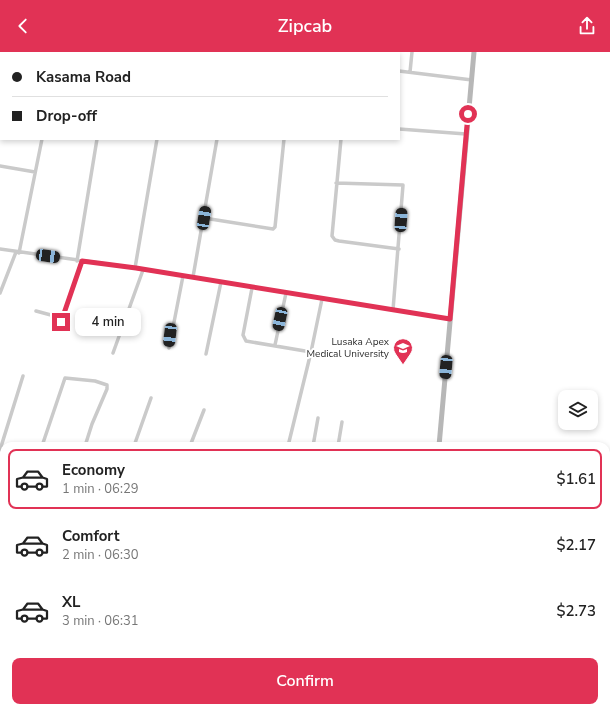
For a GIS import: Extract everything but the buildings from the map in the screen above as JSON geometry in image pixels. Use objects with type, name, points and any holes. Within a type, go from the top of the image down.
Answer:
[{"type":"street","points":[[410,72],[412,52]]},
{"type":"street","points":[[439,442],[474,52]]},
{"type":"street","points":[[400,71],[472,80]]},
{"type":"street","points":[[400,129],[466,134]]},
{"type":"street","points":[[0,293],[18,252],[42,140]]},
{"type":"street","points":[[58,331],[80,261],[97,140]]},
{"type":"street","points":[[136,268],[157,140]]},
{"type":"street","points":[[193,278],[216,140]]},
{"type":"street","points":[[204,218],[273,229],[275,227],[284,140]]},
{"type":"street","points":[[341,140],[332,236],[335,240],[398,250]]},
{"type":"street","points":[[0,166],[35,172]]},
{"type":"street","points":[[336,183],[403,185],[392,310]]},
{"type":"street","points":[[0,249],[136,268],[450,319]]},
{"type":"street","points":[[113,353],[143,270]]},
{"type":"street","points":[[169,348],[183,276]]},
{"type":"street","points":[[206,354],[221,282]]},
{"type":"street","points":[[252,288],[243,335],[246,341],[311,352]]},
{"type":"street","points":[[275,345],[286,293]]},
{"type":"street","points":[[289,442],[311,352],[322,299]]},
{"type":"street","points":[[36,311],[62,318]]},
{"type":"street","points":[[2,442],[23,376]]},
{"type":"street","points":[[43,442],[65,378],[95,381],[107,385],[107,389],[85,442]]},
{"type":"street","points":[[135,442],[151,398]]},
{"type":"street","points":[[192,442],[204,410]]},
{"type":"street","points":[[314,442],[318,418]]},
{"type":"street","points":[[339,442],[342,422]]},
{"type":"place","name":"Lusaka Apex Medical University","points":[[403,365]]},
{"type":"route","points":[[61,322],[82,261],[136,268],[450,319],[468,114]]}]
